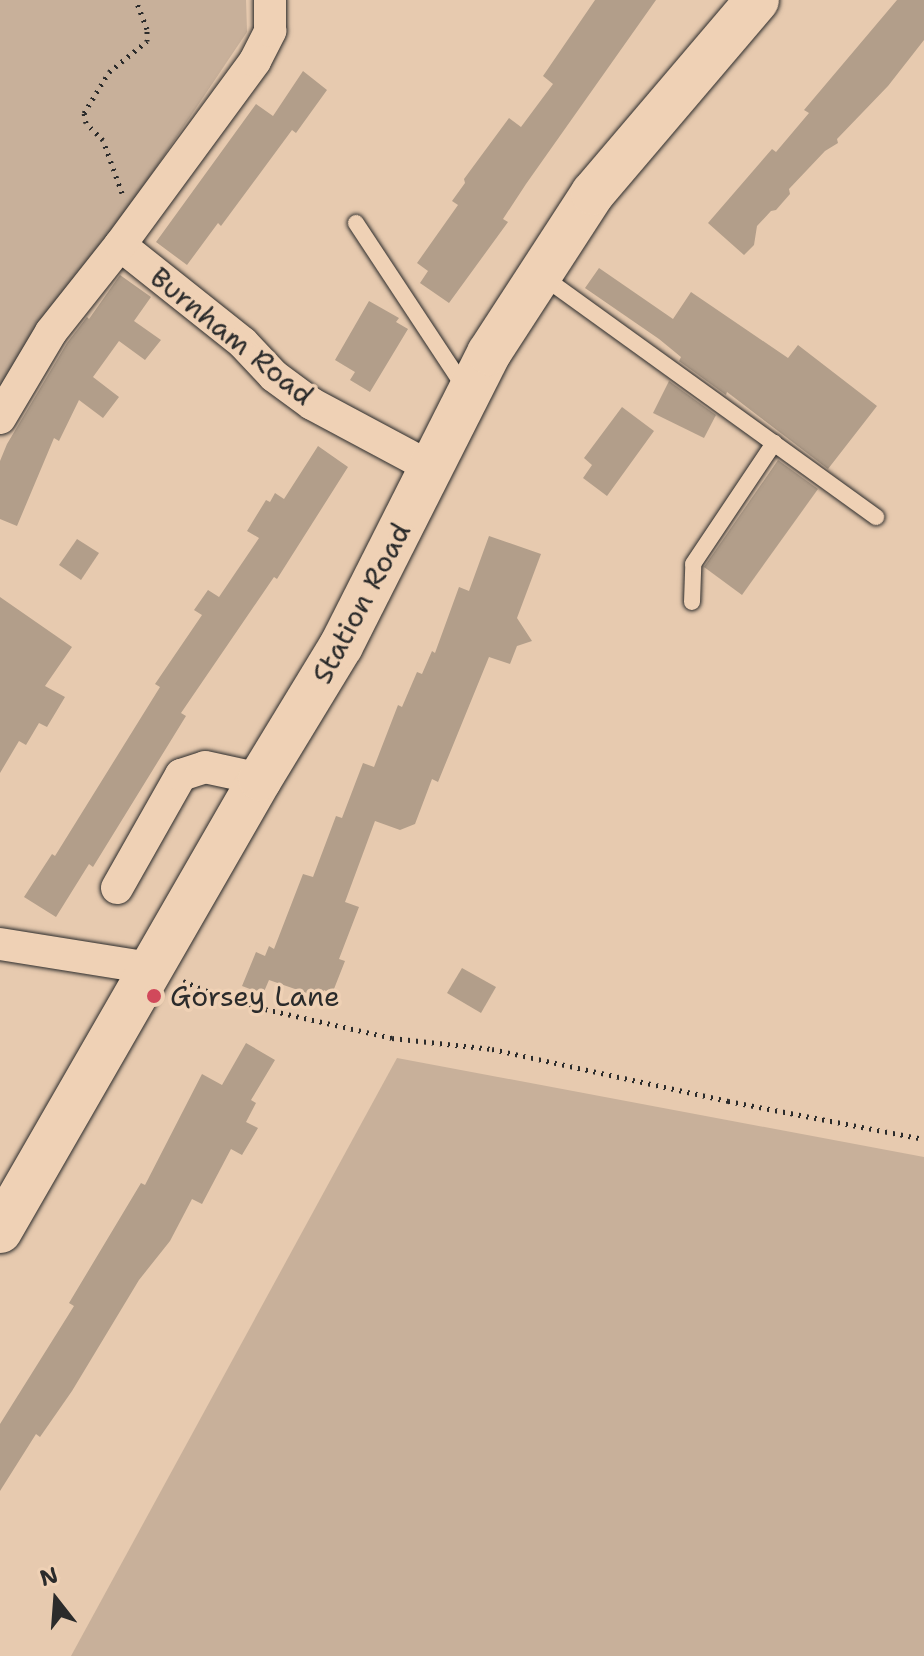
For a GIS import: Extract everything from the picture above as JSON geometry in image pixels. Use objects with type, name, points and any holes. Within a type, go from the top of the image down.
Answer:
[{"type":"street","points":[[0,418],[51,332],[120,245],[255,61],[270,31],[270,0]]},
{"type":"street","name":"Station Road","points":[[0,1231],[260,779],[341,646],[489,353],[593,193],[757,0]]},
{"type":"street","name":"Burnham Road","points":[[120,245],[243,343],[274,376],[312,404],[432,468]]},
{"type":"street","points":[[117,888],[181,775],[205,767],[260,779]]},
{"type":"street","points":[[0,944],[150,968]]},
{"type":"lane","points":[[356,223],[469,394]]},
{"type":"lane","points":[[541,275],[876,517]]},
{"type":"lane","points":[[692,602],[693,564],[774,443]]},
{"type":"path","points":[[136,0],[147,29],[147,41],[109,72],[84,113],[86,123],[103,140],[125,198],[145,211]]},
{"type":"path","points":[[150,968],[234,1002],[392,1038],[492,1049],[728,1101],[924,1139]]},
{"type":"shaded area","points":[[0,0],[246,0],[247,32],[147,181],[0,387]]},
{"type":"shaded area","points":[[397,1058],[924,1157],[924,1656],[71,1656]]},
{"type":"building","points":[[595,0],[656,0],[526,184],[503,219],[508,222],[449,303],[420,283],[428,271],[417,263],[458,205],[452,201],[465,183],[464,179],[509,118],[521,127],[553,84],[543,76]]},
{"type":"building","points":[[897,0],[924,0],[924,40],[888,86],[837,139],[838,143],[825,151],[789,189],[790,194],[776,210],[771,211],[757,226],[754,245],[744,255],[708,223],[772,149],[776,152],[809,113],[804,110]]},
{"type":"building","points":[[303,71],[327,90],[296,133],[292,130],[221,226],[218,223],[187,265],[156,242],[256,104],[273,116]]},
{"type":"building","points":[[599,268],[673,319],[691,292],[788,358],[798,345],[877,406],[828,469],[727,392],[726,395],[679,361],[681,357],[659,339],[585,288]]},
{"type":"building","points":[[120,275],[151,297],[134,321],[161,340],[145,360],[119,341],[93,377],[119,397],[103,418],[79,400],[59,441],[54,438],[17,526],[0,519],[0,461],[7,444],[67,343],[87,317],[89,319]]},
{"type":"building","points":[[369,301],[399,318],[396,322],[408,329],[370,392],[350,380],[355,372],[335,360]]},
{"type":"building","points":[[669,381],[716,415],[704,438],[653,413]]},
{"type":"building","points":[[622,407],[654,431],[607,496],[583,478],[592,465],[584,458]]},
{"type":"building","points":[[318,446],[348,467],[277,579],[274,577],[181,713],[186,716],[93,867],[89,864],[56,917],[24,897],[52,854],[55,856],[160,687],[155,684],[202,615],[194,610],[208,590],[219,597],[259,538],[247,531],[266,500],[270,502],[275,493],[284,499]]},
{"type":"building","points":[[778,460],[818,489],[742,595],[704,567]]},
{"type":"building","points":[[489,536],[541,554],[517,618],[532,641],[517,646],[510,664],[489,657],[438,782],[432,779],[415,824],[400,830],[375,821],[345,902],[359,907],[339,959],[345,961],[332,994],[324,990],[321,998],[269,980],[263,994],[242,986],[256,952],[265,956],[269,946],[274,949],[303,874],[313,877],[336,816],[342,818],[363,763],[374,767],[398,705],[402,707],[417,672],[422,674],[432,651],[435,653],[459,587],[469,591]]},
{"type":"building","points":[[77,539],[99,553],[81,580],[59,565]]},
{"type":"building","points":[[0,597],[72,647],[45,686],[65,697],[47,727],[39,723],[26,745],[19,741],[0,773]]},
{"type":"building","points":[[462,968],[496,987],[481,1013],[447,993]]},
{"type":"building","points":[[246,1043],[275,1060],[251,1100],[256,1103],[246,1122],[258,1128],[242,1155],[231,1149],[202,1204],[192,1199],[170,1241],[139,1280],[72,1391],[40,1437],[36,1434],[0,1491],[0,1424],[74,1306],[69,1303],[141,1183],[145,1185],[202,1074],[222,1085]]},
{"type":"place","name":"Gorsey Lane","points":[[154,996]]}]
